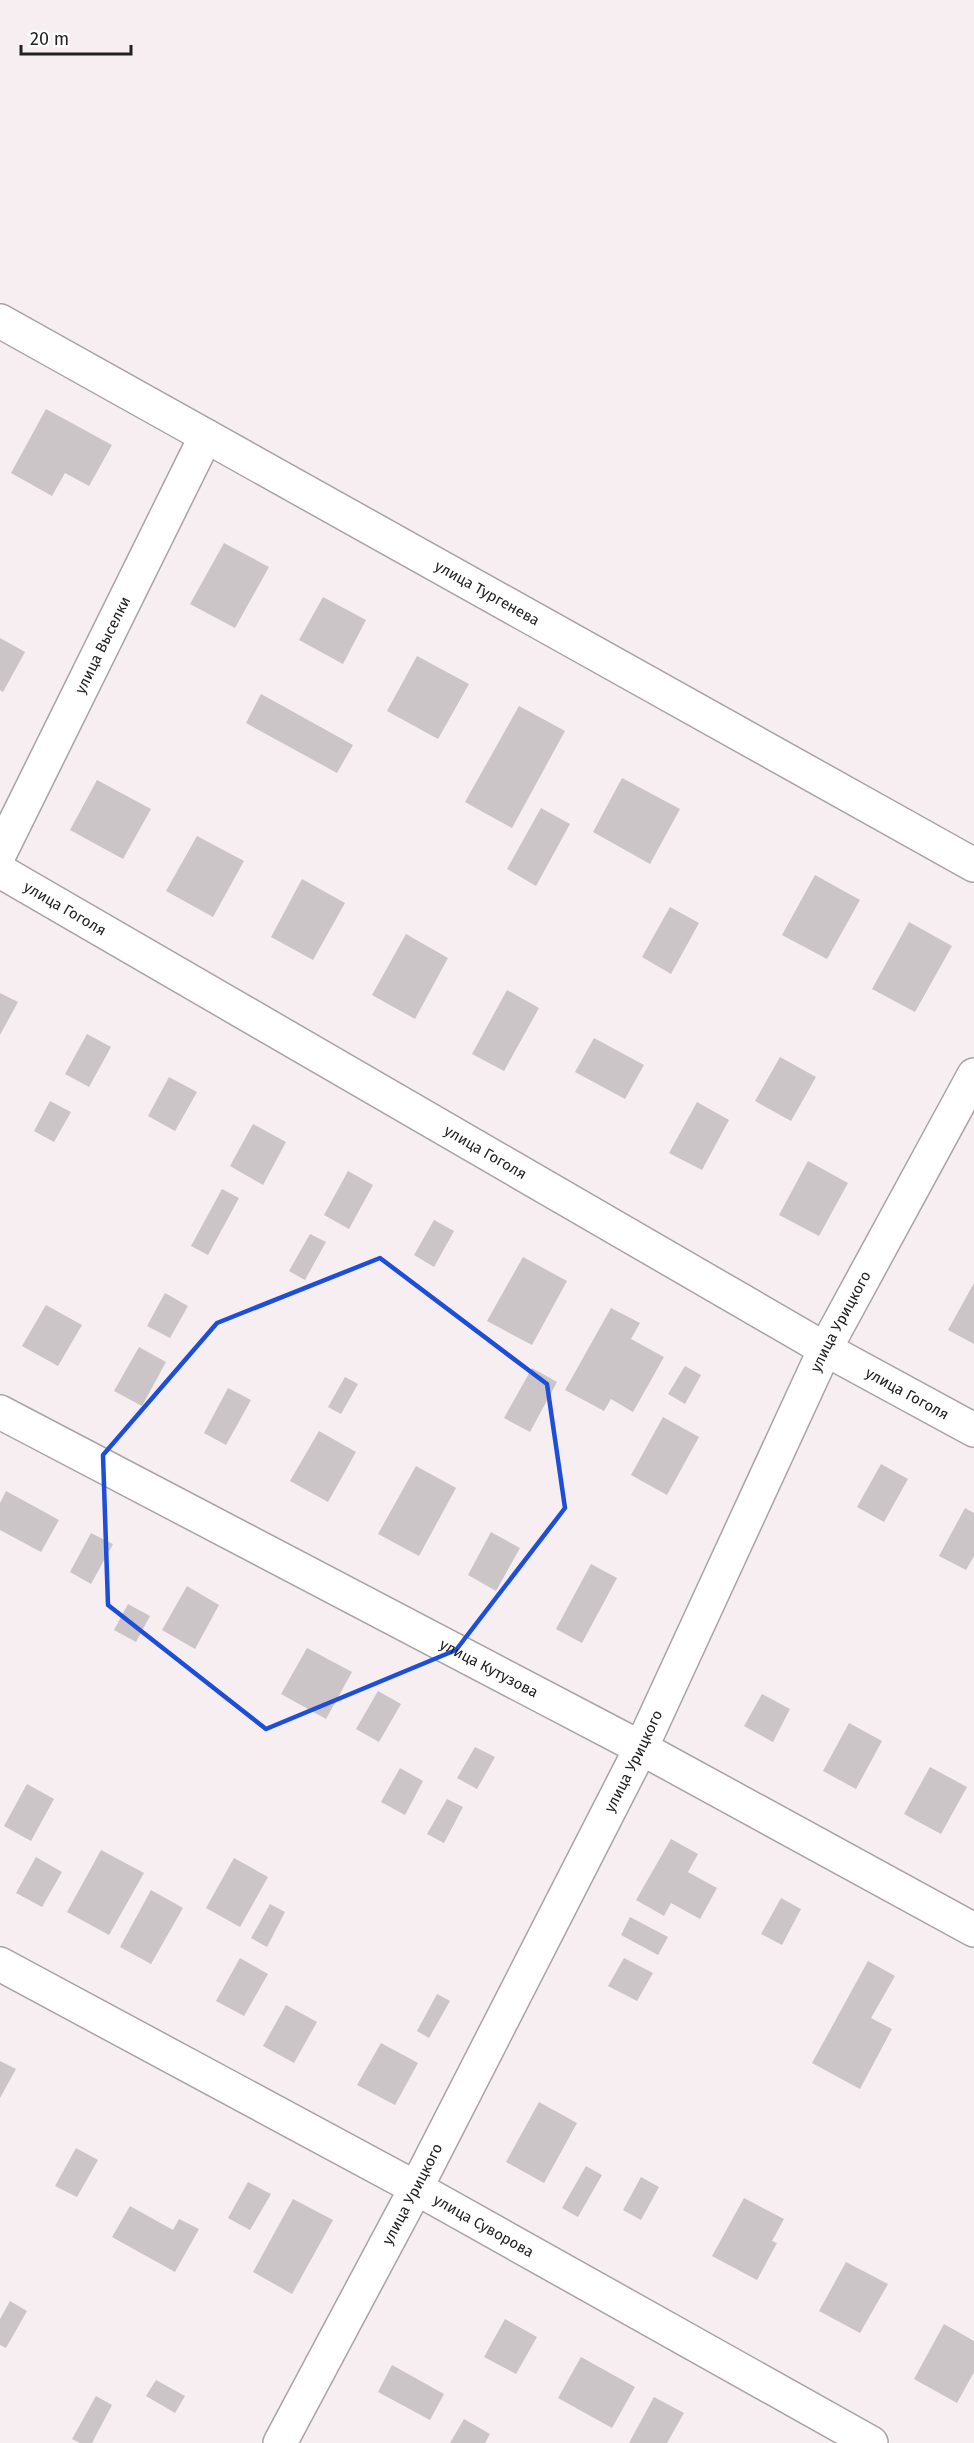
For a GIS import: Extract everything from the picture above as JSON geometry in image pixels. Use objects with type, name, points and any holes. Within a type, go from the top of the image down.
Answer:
[{"type":"street","name":"улица Тургенева","points":[[0,321],[974,865]]},
{"type":"street","name":"улица Выселки","points":[[0,853],[206,436]]},
{"type":"street","name":"улица Гоголя","points":[[0,871],[825,1349],[974,1430]]},
{"type":"street","name":"улица Урицкого","points":[[280,2443],[416,2188],[641,1748],[825,1349],[974,1075]]},
{"type":"street","name":"улица Кутузова","points":[[0,1412],[641,1748],[974,1930]]},
{"type":"street","name":"улица Суворова","points":[[0,1964],[416,2188],[871,2443]]},
{"type":"highlighted area","points":[[380,1258],[547,1384],[565,1508],[456,1650],[266,1729],[108,1605],[103,1455],[217,1323]]},
{"type":"building","points":[[46,409],[112,445],[89,486],[65,473],[52,496],[11,473]]},
{"type":"building","points":[[224,543],[269,567],[235,628],[190,604]]},
{"type":"building","points":[[323,597],[366,620],[343,664],[299,640]]},
{"type":"building","points":[[0,638],[25,652],[3,692],[0,690]]},
{"type":"building","points":[[417,656],[469,684],[438,739],[387,711]]},
{"type":"building","points":[[261,694],[353,745],[337,773],[246,723]]},
{"type":"building","points":[[519,706],[565,731],[512,828],[465,802]]},
{"type":"building","points":[[622,778],[680,809],[650,864],[593,832]]},
{"type":"building","points":[[97,780],[151,809],[123,859],[70,830]]},
{"type":"building","points":[[541,808],[570,824],[536,886],[507,869]]},
{"type":"building","points":[[197,836],[244,861],[213,917],[166,891]]},
{"type":"building","points":[[815,875],[860,900],[827,959],[782,935]]},
{"type":"building","points":[[302,879],[345,903],[313,960],[271,937]]},
{"type":"building","points":[[670,907],[699,923],[671,974],[642,957]]},
{"type":"building","points":[[909,922],[952,946],[915,1012],[872,989]]},
{"type":"building","points":[[406,934],[448,958],[415,1019],[372,995]]},
{"type":"building","points":[[507,990],[539,1008],[504,1071],[472,1054]]},
{"type":"building","points":[[0,993],[18,1002],[0,1035]]},
{"type":"building","points":[[87,1034],[111,1047],[89,1087],[65,1074]]},
{"type":"building","points":[[594,1038],[644,1065],[625,1099],[575,1072]]},
{"type":"building","points":[[780,1057],[816,1077],[791,1121],[755,1101]]},
{"type":"building","points":[[169,1077],[197,1092],[175,1131],[148,1116]]},
{"type":"building","points":[[50,1101],[71,1112],[54,1142],[34,1131]]},
{"type":"building","points":[[697,1102],[729,1120],[702,1170],[669,1153]]},
{"type":"building","points":[[253,1124],[286,1142],[263,1185],[230,1166]]},
{"type":"building","points":[[808,1161],[848,1183],[819,1236],[779,1215]]},
{"type":"building","points":[[348,1171],[373,1185],[349,1229],[324,1215]]},
{"type":"building","points":[[222,1189],[239,1198],[208,1255],[191,1246]]},
{"type":"building","points":[[434,1220],[454,1231],[434,1267],[414,1255]]},
{"type":"building","points":[[310,1234],[326,1242],[305,1280],[289,1271]]},
{"type":"building","points":[[523,1257],[567,1281],[532,1345],[487,1321]]},
{"type":"building","points":[[974,1283],[974,1344],[948,1330]]},
{"type":"building","points":[[165,1293],[188,1306],[170,1338],[147,1326]]},
{"type":"building","points":[[46,1305],[82,1325],[58,1366],[22,1346]]},
{"type":"building","points":[[611,1308],[640,1323],[631,1339],[664,1357],[633,1412],[611,1399],[604,1411],[565,1390]]},
{"type":"building","points":[[139,1347],[166,1362],[142,1406],[114,1391]]},
{"type":"building","points":[[685,1366],[701,1375],[685,1404],[668,1394]]},
{"type":"building","points":[[532,1368],[557,1382],[530,1432],[504,1418]]},
{"type":"building","points":[[345,1377],[358,1384],[341,1414],[328,1407]]},
{"type":"building","points":[[228,1388],[251,1400],[226,1445],[204,1433]]},
{"type":"building","points":[[663,1417],[699,1437],[667,1495],[631,1475]]},
{"type":"building","points":[[319,1431],[356,1452],[328,1502],[290,1481]]},
{"type":"building","points":[[881,1464],[908,1479],[884,1522],[857,1507]]},
{"type":"building","points":[[416,1466],[456,1488],[419,1556],[378,1534]]},
{"type":"building","points":[[6,1491],[59,1520],[41,1552],[0,1530],[0,1503]]},
{"type":"building","points":[[965,1508],[974,1513],[974,1556],[966,1570],[939,1556]]},
{"type":"building","points":[[491,1532],[520,1548],[496,1591],[468,1575]]},
{"type":"building","points":[[91,1533],[113,1544],[91,1584],[70,1572]]},
{"type":"building","points":[[591,1564],[617,1578],[582,1643],[556,1629]]},
{"type":"building","points":[[187,1586],[219,1605],[195,1649],[162,1630]]},
{"type":"building","points":[[128,1604],[150,1616],[136,1642],[114,1630]]},
{"type":"building","points":[[307,1648],[352,1672],[326,1719],[281,1694]]},
{"type":"building","points":[[378,1691],[401,1704],[379,1742],[356,1729]]},
{"type":"building","points":[[762,1694],[790,1709],[773,1742],[744,1726]]},
{"type":"building","points":[[849,1723],[882,1741],[856,1789],[823,1771]]},
{"type":"building","points":[[475,1747],[495,1757],[477,1789],[457,1778]]},
{"type":"building","points":[[930,1767],[967,1787],[941,1834],[904,1814]]},
{"type":"building","points":[[400,1768],[423,1781],[405,1815],[381,1802]]},
{"type":"building","points":[[27,1784],[54,1799],[31,1841],[4,1826]]},
{"type":"building","points":[[447,1799],[463,1807],[444,1843],[427,1834]]},
{"type":"building","points":[[671,1839],[698,1854],[688,1872],[717,1888],[700,1919],[671,1903],[664,1916],[636,1900]]},
{"type":"building","points":[[101,1850],[144,1873],[109,1935],[67,1912]]},
{"type":"building","points":[[36,1857],[62,1872],[42,1907],[16,1893]]},
{"type":"building","points":[[234,1858],[268,1877],[240,1927],[206,1908]]},
{"type":"building","points":[[151,1890],[183,1908],[151,1964],[120,1947]]},
{"type":"building","points":[[781,1898],[801,1909],[782,1945],[761,1934]]},
{"type":"building","points":[[270,1904],[285,1912],[267,1947],[251,1938]]},
{"type":"building","points":[[630,1917],[668,1937],[658,1955],[621,1935]]},
{"type":"building","points":[[240,1958],[268,1974],[244,2016],[216,2001]]},
{"type":"building","points":[[624,1958],[653,1973],[637,2001],[608,1986]]},
{"type":"building","points":[[868,1961],[895,1976],[871,2018],[892,2029],[860,2089],[812,2063]]},
{"type":"building","points":[[437,1994],[450,2001],[429,2038],[417,2031]]},
{"type":"building","points":[[286,2005],[317,2022],[294,2063],[263,2046]]},
{"type":"building","points":[[381,2043],[418,2063],[395,2105],[357,2085]]},
{"type":"building","points":[[0,2061],[16,2069],[0,2098]]},
{"type":"building","points":[[539,2102],[577,2123],[544,2183],[506,2162]]},
{"type":"building","points":[[76,2148],[98,2160],[77,2197],[55,2186]]},
{"type":"building","points":[[586,2166],[602,2175],[578,2217],[562,2208]]},
{"type":"building","points":[[641,2177],[659,2187],[641,2220],[623,2210]]},
{"type":"building","points":[[248,2182],[271,2194],[250,2230],[228,2218]]},
{"type":"building","points":[[744,2198],[784,2219],[772,2241],[777,2243],[757,2280],[712,2256]]},
{"type":"building","points":[[293,2199],[333,2220],[292,2294],[253,2272]]},
{"type":"building","points":[[130,2206],[173,2230],[179,2219],[199,2229],[175,2272],[112,2237]]},
{"type":"building","points":[[846,2262],[888,2284],[860,2333],[819,2311]]},
{"type":"building","points":[[10,2301],[27,2311],[6,2348],[0,2345],[0,2319]]},
{"type":"building","points":[[505,2319],[537,2337],[516,2374],[484,2357]]},
{"type":"building","points":[[944,2324],[974,2341],[974,2372],[957,2403],[914,2379]]},
{"type":"building","points":[[581,2357],[635,2387],[612,2428],[558,2398]]},
{"type":"building","points":[[392,2365],[444,2394],[430,2420],[378,2392]]},
{"type":"building","points":[[156,2380],[185,2396],[175,2413],[146,2396]]},
{"type":"building","points":[[96,2396],[112,2405],[92,2443],[80,2443],[72,2439]]},
{"type":"building","points":[[654,2397],[684,2413],[667,2443],[629,2443]]},
{"type":"building","points":[[464,2419],[490,2434],[485,2443],[450,2443]]}]
